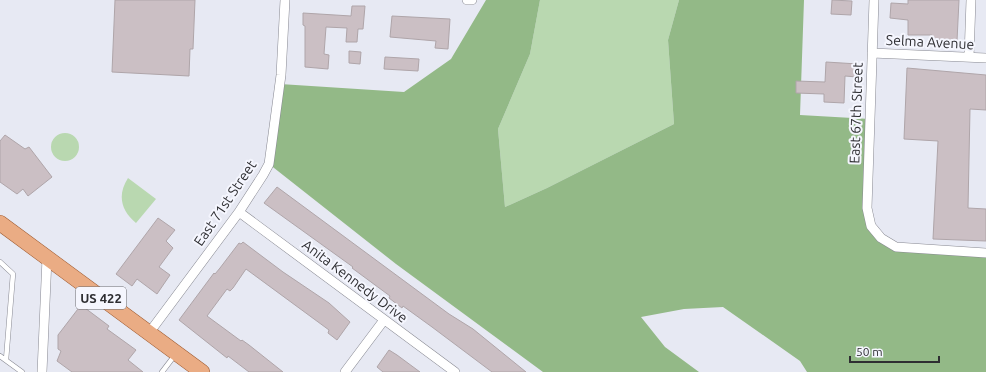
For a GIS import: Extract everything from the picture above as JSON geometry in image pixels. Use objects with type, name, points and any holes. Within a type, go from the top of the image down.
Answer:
[{"type":"main road","name":"US 422","points":[[0,223],[202,372]]},
{"type":"street","name":"East 71st Street","points":[[149,333],[239,212],[263,175],[268,164],[281,75],[285,0]]},
{"type":"street","points":[[467,0],[472,0]]},
{"type":"street","name":"East 67th Street","points":[[874,0],[867,208],[871,226],[881,238],[896,246],[986,253]]},
{"type":"street","points":[[968,57],[971,0]]},
{"type":"street","name":"Selma Avenue","points":[[872,53],[986,58]]},
{"type":"street","name":"Anita Kennedy Drive","points":[[239,212],[455,372]]},
{"type":"street","points":[[42,372],[47,258]]},
{"type":"street","points":[[345,372],[384,320]]},
{"type":"lane","points":[[0,262],[13,274],[6,360]]},
{"type":"lane","points":[[162,372],[176,353]]},
{"type":"lane","points":[[0,356],[22,372]]},
{"type":"green space","points":[[486,0],[540,0],[530,54],[498,129],[505,207],[547,188],[674,124],[668,40],[679,0],[804,0],[800,115],[870,119],[871,226],[896,247],[986,253],[986,372],[807,372],[800,361],[723,307],[684,309],[641,317],[665,347],[699,372],[543,372],[396,264],[269,164],[280,84],[404,92],[451,59]]},
{"type":"green space","points":[[540,0],[679,0],[668,40],[674,124],[547,188],[505,207],[498,129],[530,54]]},
{"type":"green space","points":[[65,133],[75,137],[79,147],[75,157],[65,161],[55,157],[51,147],[55,137]]},
{"type":"green space","points":[[128,178],[156,199],[136,223],[127,213],[122,202],[122,191]]},
{"type":"building","points":[[115,0],[195,0],[193,49],[190,49],[189,76],[112,72]]},
{"type":"building","points":[[832,0],[852,1],[851,15],[831,14]]},
{"type":"building","points":[[908,0],[959,0],[957,41],[932,39],[932,35],[908,35],[908,20],[890,18],[891,3],[908,4]]},
{"type":"building","points":[[352,6],[365,6],[363,29],[358,29],[357,42],[346,42],[347,28],[326,27],[324,54],[329,55],[328,69],[305,67],[305,26],[303,25],[303,13],[351,16]]},
{"type":"building","points":[[392,16],[450,19],[448,49],[435,48],[436,41],[390,37]]},
{"type":"building","points":[[349,51],[361,52],[360,64],[349,63]]},
{"type":"building","points":[[385,57],[419,59],[418,71],[384,69]]},
{"type":"building","points":[[826,62],[858,64],[857,77],[845,76],[844,103],[824,102],[824,94],[796,93],[796,81],[825,82]]},
{"type":"building","points":[[907,68],[986,75],[986,110],[970,109],[968,208],[986,209],[986,241],[933,239],[938,141],[904,139]]},
{"type":"building","points":[[5,135],[25,149],[29,147],[52,177],[28,196],[23,189],[17,194],[0,182],[0,141]]},
{"type":"building","points":[[277,187],[449,314],[473,329],[526,372],[492,372],[403,306],[402,308],[389,298],[390,296],[352,268],[353,267],[264,203]]},
{"type":"building","points":[[158,218],[175,230],[166,241],[173,248],[159,267],[170,275],[157,294],[137,279],[132,286],[116,274]]},
{"type":"building","points":[[243,242],[283,272],[329,303],[350,322],[337,340],[328,333],[329,330],[246,269],[233,288],[230,291],[227,289],[207,316],[241,341],[242,340],[249,345],[283,372],[249,372],[228,356],[227,358],[179,320],[214,273],[215,274],[239,243],[241,244]]},
{"type":"building","points":[[81,305],[109,326],[107,329],[136,350],[128,360],[143,372],[72,372],[57,361],[61,351],[58,349],[58,335]]},
{"type":"building","points":[[389,350],[420,372],[383,372],[377,367]]}]
